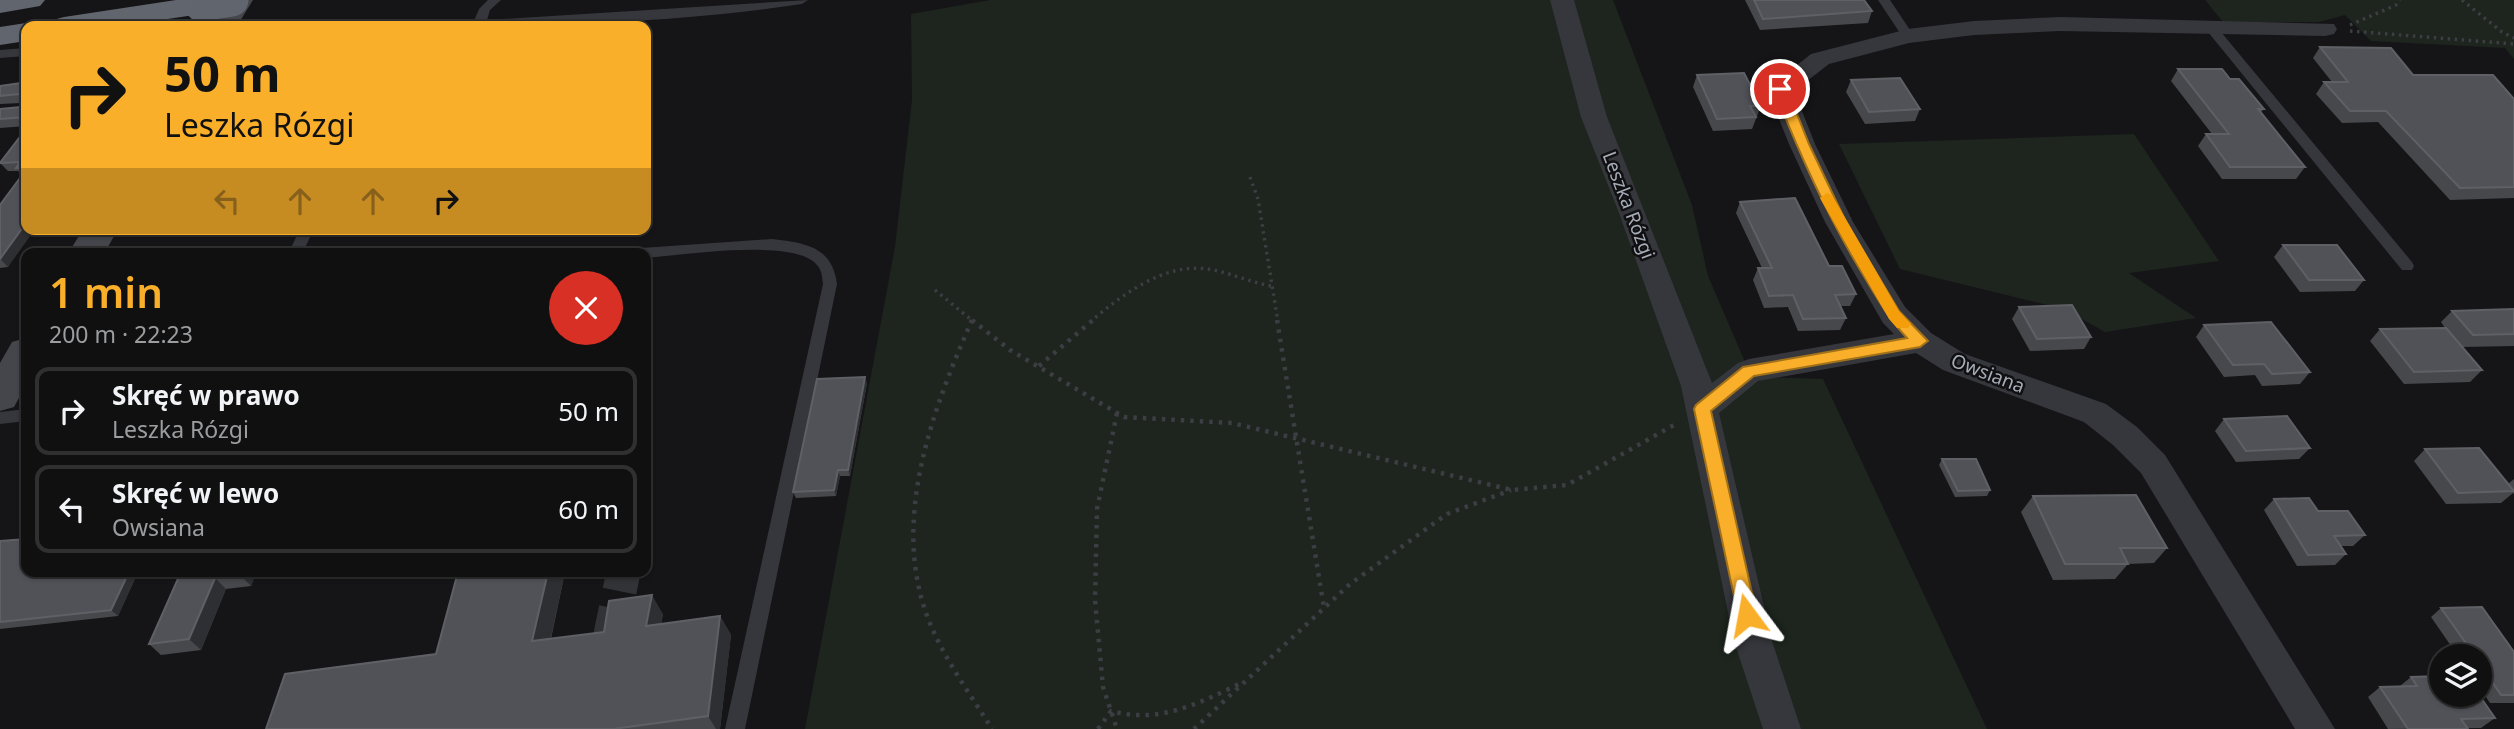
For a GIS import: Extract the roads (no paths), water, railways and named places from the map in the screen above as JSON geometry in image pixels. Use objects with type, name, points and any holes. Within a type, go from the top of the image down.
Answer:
[{"type":"highway","points":[[0,4],[30,0]]},
{"type":"highway","points":[[97,21],[232,0]]},
{"type":"highway","points":[[0,36],[21,33]]},
{"type":"street","points":[[225,21],[238,0]]},
{"type":"street","name":"Leszka Rózgi","points":[[1562,0],[1594,117],[1697,386],[1753,640],[1782,729]]},
{"type":"street","name":"Owsiana","points":[[2316,729],[2153,464],[2125,436],[2095,414],[1954,362],[1920,341],[1894,315],[1839,222],[1802,144],[1780,89],[1820,59],[1908,36],[2060,24],[2213,29],[2325,29]]},
{"type":"street","points":[[1702,409],[1749,371],[1920,341]]},
{"type":"street","points":[[0,396],[21,360]]},
{"type":"lane","points":[[481,21],[485,9],[495,0]]},
{"type":"lane","points":[[548,21],[660,16],[802,0]]},
{"type":"lane","points":[[1884,0],[1908,36]]},
{"type":"lane","points":[[2213,29],[2407,266]]},
{"type":"lane","points":[[0,54],[21,52]]},
{"type":"lane","points":[[651,252],[772,244],[793,247],[813,254],[826,266],[830,284],[735,729]]},
{"type":"lane","points":[[0,418],[21,416]]},
{"type":"tunnel","points":[[609,642],[622,577]]}]
